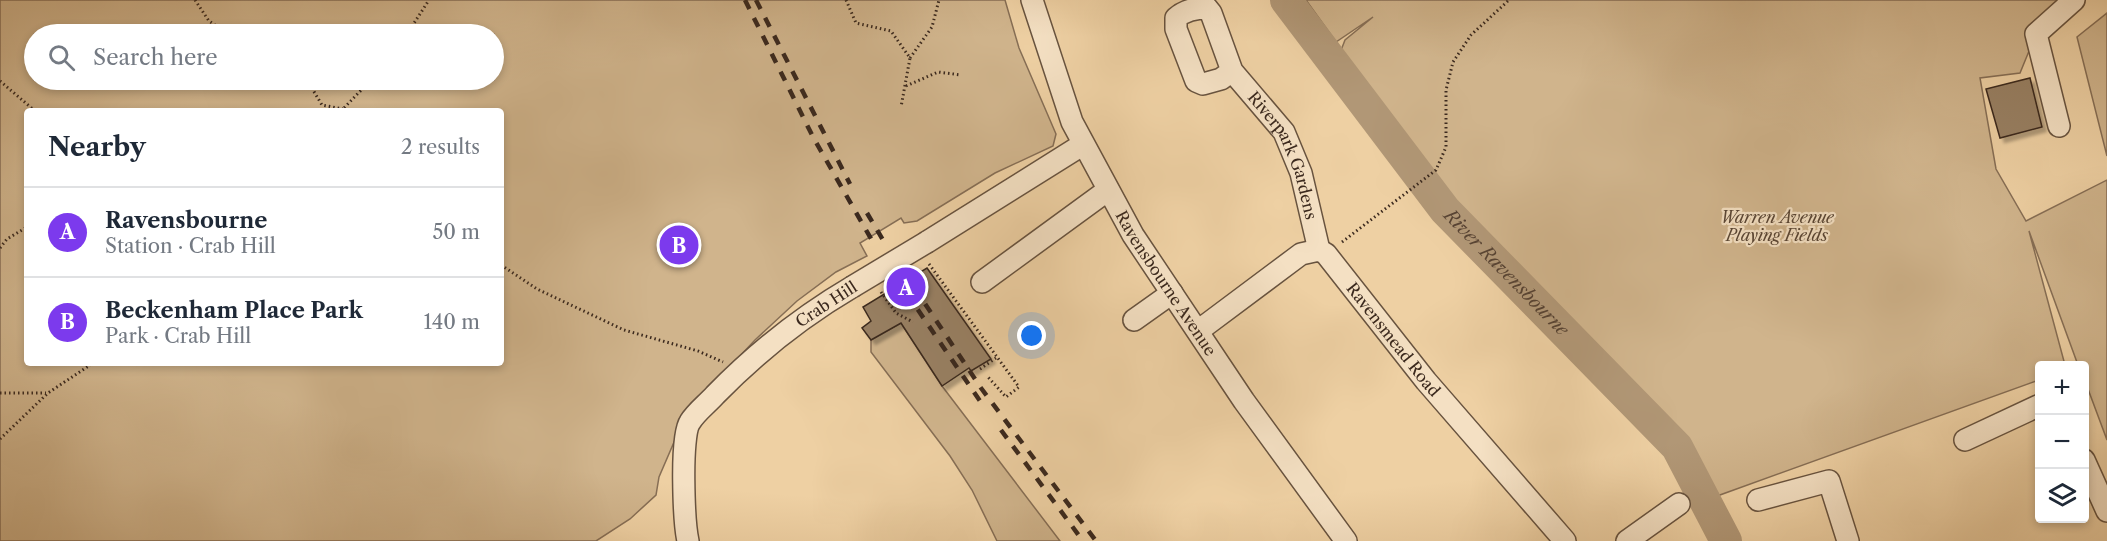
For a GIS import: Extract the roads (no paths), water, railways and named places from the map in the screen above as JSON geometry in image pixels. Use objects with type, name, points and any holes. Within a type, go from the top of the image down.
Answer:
[{"type":"street","name":"Ravensbourne Avenue","points":[[1032,0],[1082,144],[1132,235],[1244,401],[1346,541]]},
{"type":"street","points":[[2060,126],[2036,34],[2074,0]]},
{"type":"street","name":"Riverpark Gardens","points":[[1232,71],[1284,132],[1301,173],[1323,252]]},
{"type":"street","name":"Crab Hill","points":[[688,541],[684,526],[684,486],[688,424],[740,369],[785,331],[852,287],[926,251],[1082,144]]},
{"type":"street","points":[[982,282],[1107,190]]},
{"type":"street","points":[[1198,331],[1301,254],[1323,252]]},
{"type":"street","name":"Ravensmead Road","points":[[1323,252],[1426,381],[1565,541]]},
{"type":"street","points":[[1134,320],[1172,293]]},
{"type":"street","points":[[1965,440],[2035,407]]},
{"type":"street","points":[[2089,469],[2107,511]]},
{"type":"street","points":[[1758,500],[1829,481],[1848,541]]},
{"type":"street","points":[[1627,541],[1679,504]]},
{"type":"waterway","name":"River Ravensbourne","points":[[1286,0],[1445,210],[1677,447],[1726,541]]},
{"type":"railway","points":[[745,0],[813,137],[874,244]]},
{"type":"railway","points":[[756,0],[850,184]]},
{"type":"railway","points":[[867,213],[883,240]]},
{"type":"railway","points":[[892,254],[981,388],[1096,541]]},
{"type":"railway","points":[[884,260],[980,401]]},
{"type":"railway","points":[[1001,430],[1083,541]]},
{"type":"place","name":"Beckenham Place Park","points":[[679,245]]},
{"type":"place","name":"Ravensbourne","points":[[906,287]]},
{"type":"park label","name":"Warren Avenue Playing Fields","points":[[1777,226]]}]
